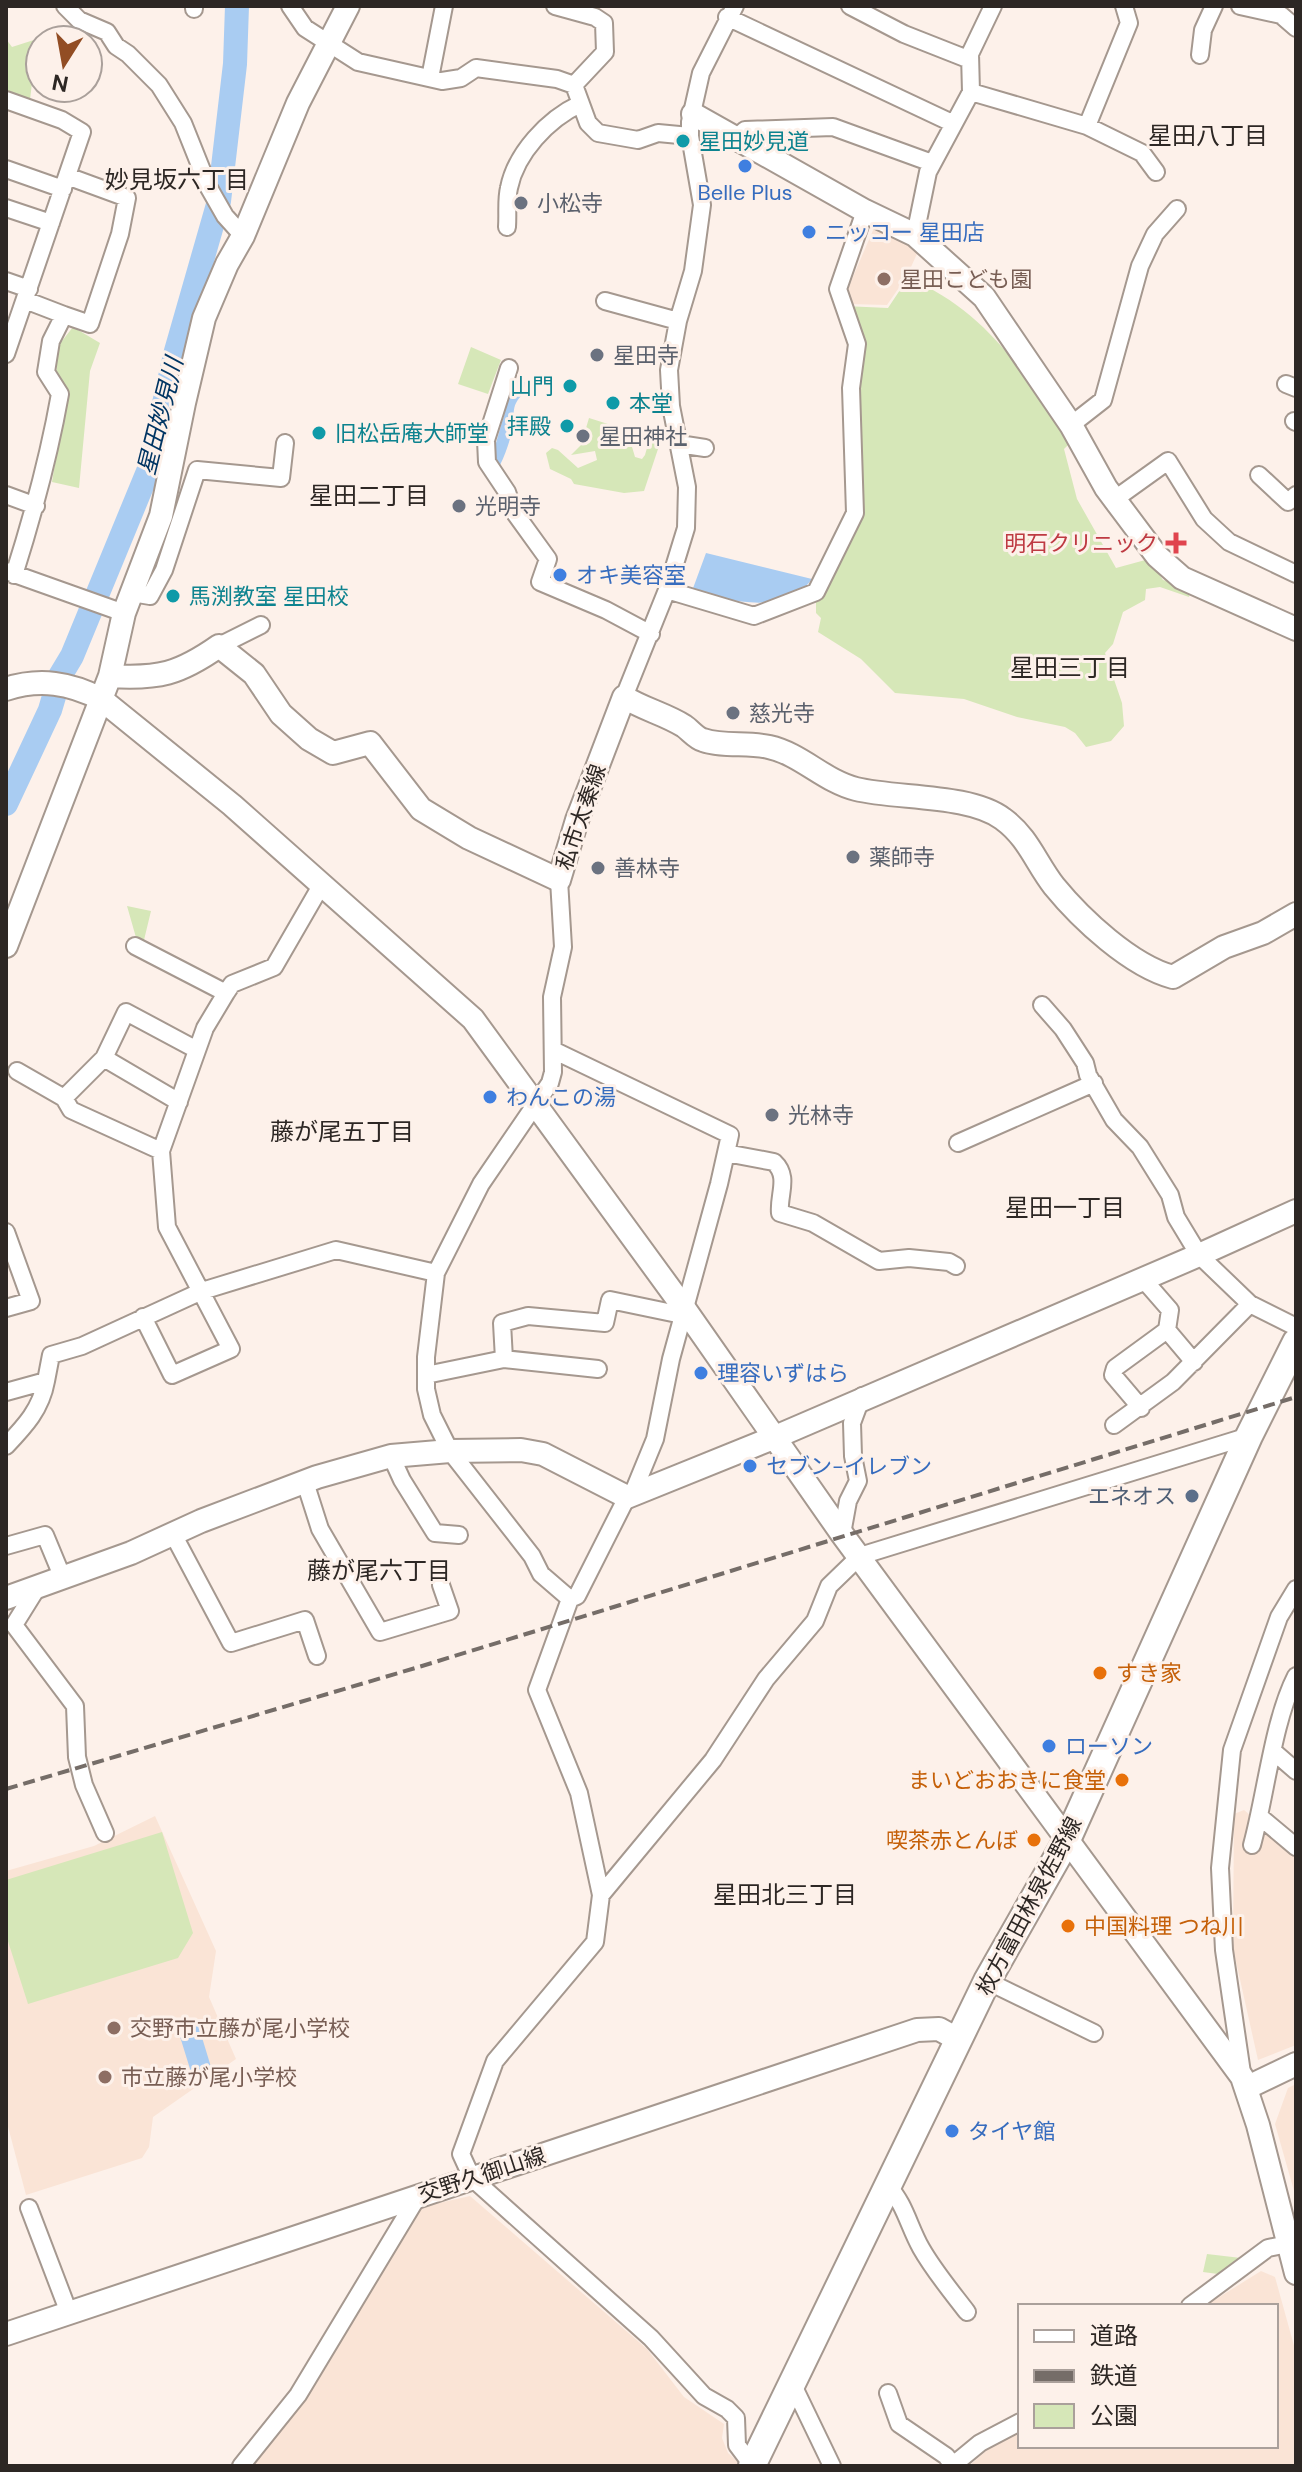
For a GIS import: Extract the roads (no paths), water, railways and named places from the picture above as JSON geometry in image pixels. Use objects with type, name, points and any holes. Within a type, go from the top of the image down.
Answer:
[{"type":"main road","name":"枚方富田林泉佐野線","points":[[752,2466],[987,1981],[1067,1840],[1249,1436],[1296,1342]]},
{"type":"street","points":[[65,6],[79,20],[107,32],[116,46],[159,85],[183,123],[209,188],[225,216],[243,236]]},
{"type":"street","points":[[290,6],[305,28],[358,62],[442,81],[461,78],[476,68],[557,79],[574,85]]},
{"type":"street","points":[[6,946],[110,676],[121,605],[161,516],[204,318],[227,264],[243,236],[298,103],[348,6]]},
{"type":"street","points":[[430,78],[444,6]]},
{"type":"street","points":[[555,6],[595,17],[604,23],[605,52],[574,85]]},
{"type":"street","points":[[850,6],[879,13],[970,60]]},
{"type":"street","points":[[915,235],[932,163],[971,92],[970,54],[993,6]]},
{"type":"street","points":[[1087,126],[1129,23],[1124,6]]},
{"type":"street","points":[[1200,55],[1203,30],[1214,6]]},
{"type":"street","points":[[1240,6],[1281,15],[1296,28]]},
{"type":"street","points":[[952,123],[731,11],[701,73],[691,125],[702,205],[693,271],[678,321],[669,370],[671,406],[687,487],[686,528],[651,634],[624,697],[685,726],[701,740],[770,747],[825,777],[853,788],[957,801],[1002,817],[1028,842],[1053,885],[1077,910],[1107,939],[1157,973],[1173,977],[1213,953],[1263,933],[1296,914]]},
{"type":"street","points":[[574,85],[588,123],[598,133],[638,140],[691,125],[736,138],[865,211],[915,235],[984,297],[1071,425],[1115,499],[1157,556],[1182,578],[1294,622]]},
{"type":"street","points":[[971,92],[1087,126],[1142,153],[1156,172]]},
{"type":"street","points":[[6,100],[62,120],[82,132],[6,354]]},
{"type":"street","points":[[507,227],[508,189],[523,152],[567,110],[580,104]]},
{"type":"street","points":[[736,138],[745,130],[833,127],[932,163]]},
{"type":"street","points":[[6,169],[127,198],[120,234],[90,324],[64,315],[6,281]]},
{"type":"street","points":[[6,208],[51,223]]},
{"type":"street","points":[[1071,425],[1103,400],[1140,266],[1155,234],[1177,209]]},
{"type":"street","points":[[667,590],[754,616],[816,592],[855,513],[851,388],[857,344],[838,289],[865,211]]},
{"type":"street","points":[[606,298],[678,321]]},
{"type":"street","points":[[64,315],[51,341],[46,372],[60,394],[36,506],[10,573],[82,599],[121,605],[150,596],[164,570],[197,470],[281,478],[285,443]]},
{"type":"street","points":[[509,368],[486,440],[487,462],[507,492],[514,512],[548,559],[540,582],[606,610],[651,634]]},
{"type":"street","points":[[679,444],[705,448]]},
{"type":"street","points":[[1115,499],[1168,461],[1204,519],[1229,542],[1296,574]]},
{"type":"street","points":[[1259,475],[1288,502],[1296,495]]},
{"type":"street","points":[[6,495],[36,506]]},
{"type":"street","points":[[110,676],[148,678],[189,667],[219,646],[261,625]]},
{"type":"street","name":"私市太秦線","points":[[219,646],[254,674],[281,714],[309,739],[333,753],[370,743],[421,809],[469,838],[559,880],[577,820],[624,697]]},
{"type":"street","points":[[6,689],[23,684],[79,687],[101,699],[232,805],[473,1019],[842,1534],[1244,2083]]},
{"type":"street","points":[[559,880],[563,947],[552,997],[550,1083],[481,1184],[436,1273],[426,1375],[432,1415],[450,1451],[532,1556],[541,1574],[570,1599]]},
{"type":"street","points":[[143,1317],[172,1375],[231,1349],[167,1227],[161,1151],[205,1028],[226,993],[232,984],[274,967],[322,884]]},
{"type":"street","points":[[135,946],[226,993]]},
{"type":"street","points":[[1042,1005],[1063,1029],[1085,1063],[1114,1120],[1140,1147],[1170,1195],[1176,1217],[1199,1255],[1250,1304],[1296,1327]]},
{"type":"street","points":[[64,1098],[104,1058],[126,1012],[197,1050]]},
{"type":"street","points":[[553,1050],[730,1135],[683,1311],[655,1439],[630,1496],[577,1596],[570,1599],[537,1690],[579,1793],[601,1895],[595,1942],[495,2061],[461,2154],[472,2178],[651,2338],[704,2396],[736,2418],[737,2445],[752,2466]]},
{"type":"street","points":[[104,1058],[179,1102]]},
{"type":"street","points":[[17,1071],[64,1098],[71,1110],[161,1151]]},
{"type":"street","points":[[958,1143],[1094,1083]]},
{"type":"street","points":[[726,1153],[774,1162],[780,1168],[784,1177],[780,1213],[813,1223],[879,1261],[909,1258],[949,1262],[956,1266]]},
{"type":"street","points":[[6,1598],[131,1553],[305,1482],[391,1456],[521,1450],[543,1454],[630,1496],[773,1438],[1296,1211]]},
{"type":"street","points":[[6,1232],[31,1301],[6,1308]]},
{"type":"street","points":[[6,1446],[32,1417],[43,1396],[51,1355],[82,1346],[202,1291],[336,1250],[436,1273]]},
{"type":"street","points":[[1141,1408],[1113,1375],[1115,1368],[1167,1330],[1170,1310],[1143,1279]]},
{"type":"street","points":[[504,1359],[502,1323],[528,1316],[605,1323],[610,1300],[683,1311]]},
{"type":"street","points":[[1114,1425],[1141,1408],[1194,1362],[1250,1304]]},
{"type":"street","points":[[1167,1330],[1194,1362]]},
{"type":"street","points":[[426,1375],[504,1359],[598,1369]]},
{"type":"street","points":[[842,1534],[848,1501],[858,1481],[853,1456],[852,1423],[864,1389],[932,1360]]},
{"type":"street","points":[[6,1392],[46,1381]]},
{"type":"street","points":[[601,1895],[713,1760],[766,1679],[815,1621],[829,1586],[860,1556],[1249,1436]]},
{"type":"street","points":[[391,1456],[435,1533],[459,1535]]},
{"type":"street","points":[[305,1482],[320,1529],[380,1632],[450,1611],[441,1585]]},
{"type":"street","points":[[173,1534],[231,1643],[305,1620],[317,1656]]},
{"type":"street","points":[[6,1546],[45,1535],[62,1576]]},
{"type":"street","points":[[37,1588],[14,1625],[75,1706],[77,1757],[84,1785],[105,1833]]},
{"type":"street","points":[[1296,1589],[1279,1617],[1232,1750],[1220,1868],[1224,1950],[1244,2083],[1292,2248],[1296,2273]]},
{"type":"street","points":[[1252,1845],[1273,1751],[1294,1685]]},
{"type":"street","points":[[1273,1751],[1296,1771]]},
{"type":"street","points":[[1259,1816],[1296,1847]]},
{"type":"street","points":[[987,1981],[1094,2033]]},
{"type":"street","name":"交野久御山線","points":[[6,2334],[917,2030],[939,2029],[959,2040]]},
{"type":"street","points":[[1244,2083],[1296,2064]]},
{"type":"street","points":[[888,2186],[900,2199],[910,2228],[922,2249],[967,2312]]},
{"type":"street","points":[[241,2466],[298,2395],[418,2196]]},
{"type":"street","points":[[29,2208],[69,2313]]},
{"type":"street","points":[[1193,2304],[1268,2248],[1292,2248]]},
{"type":"street","points":[[792,2383],[832,2466]]},
{"type":"street","points":[[888,2393],[899,2424],[946,2456],[953,2466],[980,2443],[1018,2423]]},
{"type":"water","points":[[514,380],[525,382],[523,394],[514,408],[512,432],[500,465],[492,463],[492,457]]},
{"type":"water","points":[[706,553],[812,579],[800,591],[771,602],[739,601],[692,591]]},
{"type":"water","points":[[197,2021],[211,2067],[191,2072],[177,2027]]},
{"type":"waterway","name":"星田妙見川","points":[[6,804],[50,710],[60,676],[72,656],[149,469],[176,351],[219,201],[235,64],[237,6]]},
{"type":"railway","points":[[6,1789],[422,1666],[1296,1397]]},
{"type":"place","name":"星田妙見道","points":[[683,141]]},
{"type":"place","name":"Belle Plus","points":[[745,166]]},
{"type":"place","name":"小松寺","points":[[521,203]]},
{"type":"place","name":"ニッコー 星田店","points":[[809,232]]},
{"type":"place","name":"星田こども園","points":[[884,279]]},
{"type":"place","name":"星田寺","points":[[597,355]]},
{"type":"place","name":"山門","points":[[570,386]]},
{"type":"place","name":"本堂","points":[[613,403]]},
{"type":"place","name":"拝殿","points":[[567,426]]},
{"type":"place","name":"旧松岳庵大師堂","points":[[319,433]]},
{"type":"place","name":"星田神社","points":[[583,436]]},
{"type":"place","name":"光明寺","points":[[459,506]]},
{"type":"place","name":"明石クリニック","points":[[1176,543]]},
{"type":"place","name":"オキ美容室","points":[[560,575]]},
{"type":"place","name":"馬渕教室 星田校","points":[[173,596]]},
{"type":"place","name":"慈光寺","points":[[733,713]]},
{"type":"place","name":"薬師寺","points":[[853,857]]},
{"type":"place","name":"善林寺","points":[[598,868]]},
{"type":"place","name":"わんこの湯","points":[[490,1097]]},
{"type":"place","name":"光林寺","points":[[772,1115]]},
{"type":"place","name":"理容いずはら","points":[[701,1373]]},
{"type":"place","name":"セブン-イレブン","points":[[750,1466]]},
{"type":"place","name":"エネオス","points":[[1192,1496]]},
{"type":"place","name":"すき家","points":[[1100,1673]]},
{"type":"place","name":"ローソン","points":[[1049,1746]]},
{"type":"place","name":"まいどおおきに食堂","points":[[1122,1780]]},
{"type":"place","name":"喫茶赤とんぼ","points":[[1034,1840]]},
{"type":"place","name":"中国料理 つね川","points":[[1068,1926]]},
{"type":"place","name":"交野市立藤が尾小学校","points":[[114,2028]]},
{"type":"place","name":"市立藤が尾小学校","points":[[105,2077]]},
{"type":"place","name":"タイヤ館","points":[[952,2131]]},
{"type":"district","name":"星田八丁目","points":[[1208,135]]},
{"type":"district","name":"妙見坂六丁目","points":[[177,179]]},
{"type":"district","name":"星田二丁目","points":[[369,495]]},
{"type":"district","name":"星田三丁目","points":[[1070,667]]},
{"type":"district","name":"藤が尾五丁目","points":[[342,1131]]},
{"type":"district","name":"星田一丁目","points":[[1065,1207]]},
{"type":"district","name":"藤が尾六丁目","points":[[379,1570]]},
{"type":"district","name":"星田北三丁目","points":[[785,1894]]}]
